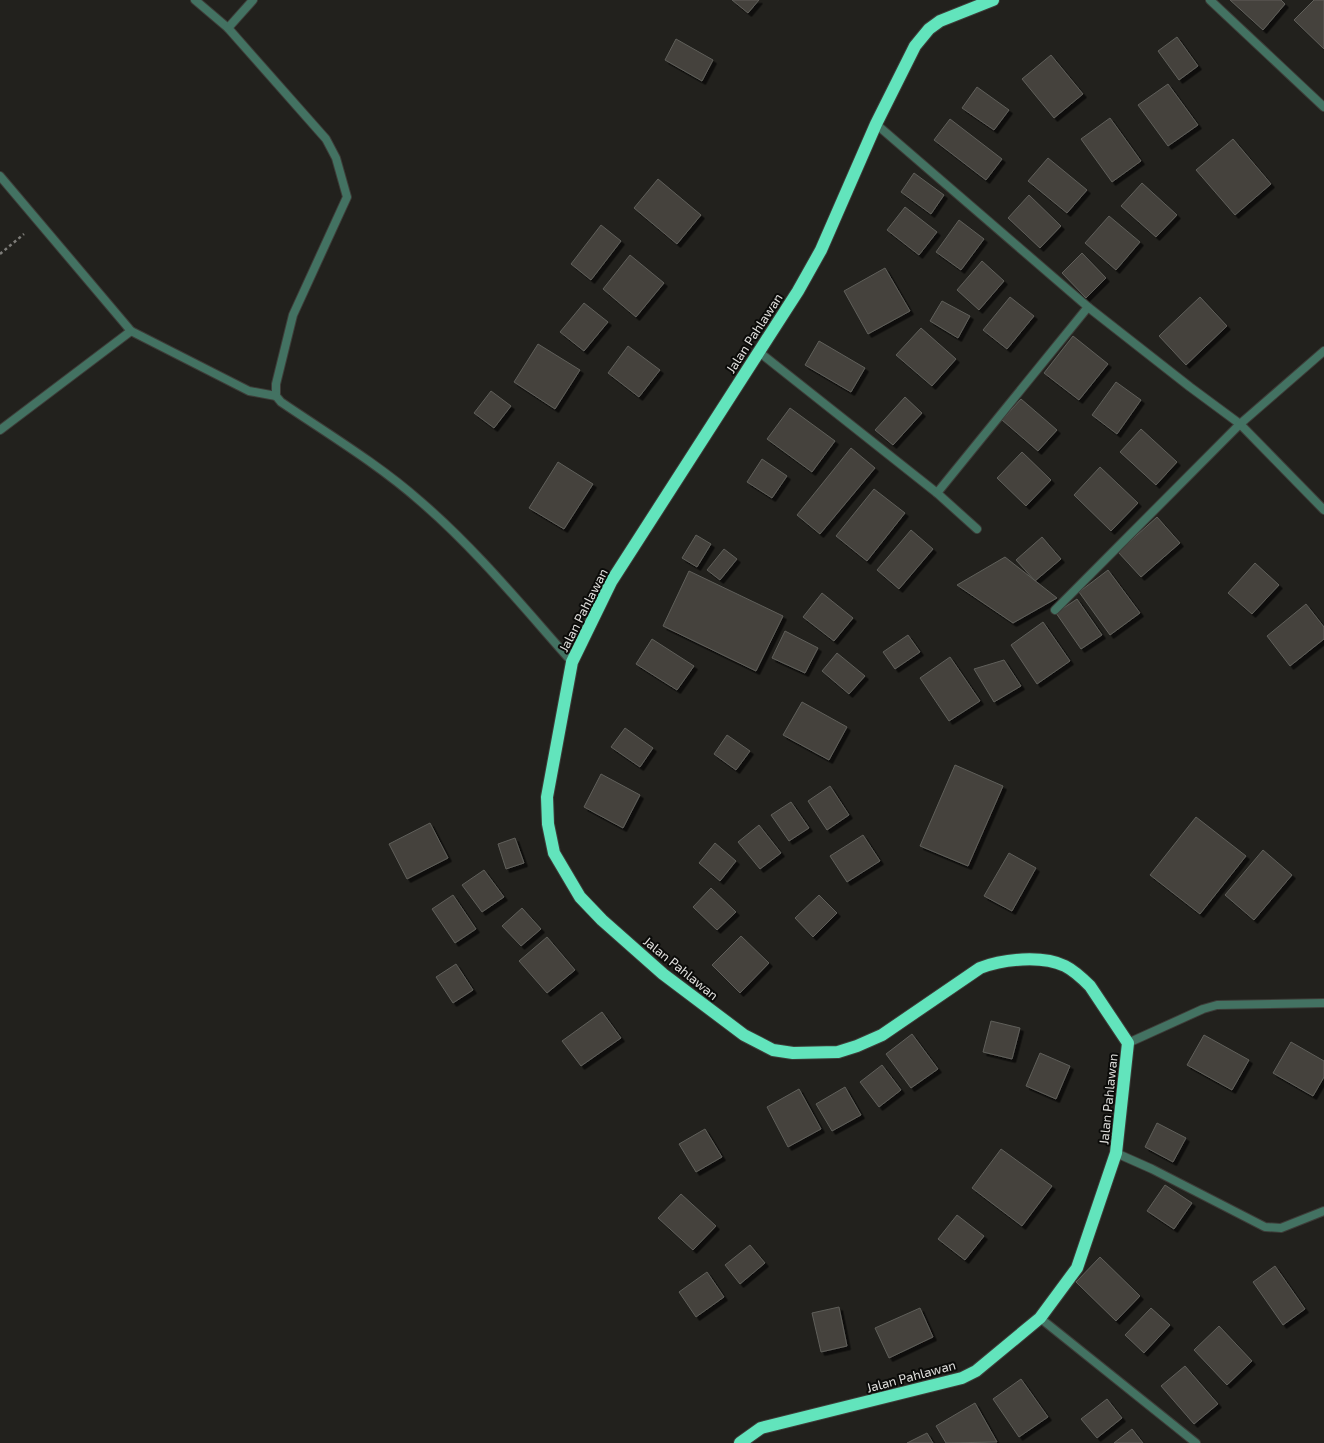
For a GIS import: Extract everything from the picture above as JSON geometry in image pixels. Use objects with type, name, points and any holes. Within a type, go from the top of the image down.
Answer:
[{"type":"highway","name":"Jalan Pahlawan","points":[[740,1443],[762,1428],[962,1378],[976,1371],[1040,1318],[1076,1268],[1116,1153],[1128,1043],[1083,978],[1066,967],[1054,963],[1011,959],[980,968],[882,1035],[857,1046],[838,1052],[793,1053],[773,1050],[744,1035],[663,974],[602,920],[580,897],[554,853],[548,824],[547,797],[572,662],[611,582],[798,291],[821,250],[876,124],[915,46],[929,29],[952,16],[993,0]]},
{"type":"street","points":[[195,0],[228,28],[326,139],[336,158],[347,197],[293,315],[276,384],[276,396]]},
{"type":"street","points":[[228,28],[252,0]]},
{"type":"street","points":[[1210,0],[1324,107]]},
{"type":"street","points":[[876,124],[1088,307],[1240,424],[1324,510]]},
{"type":"street","points":[[0,176],[131,332],[249,391],[276,396],[281,402],[396,481],[460,537],[572,662]]},
{"type":"street","points":[[937,493],[1088,307]]},
{"type":"street","points":[[0,430],[131,332]]},
{"type":"street","points":[[1055,610],[1240,424],[1324,351]]},
{"type":"street","points":[[759,352],[937,493],[977,529]]},
{"type":"street","points":[[1128,1043],[1203,1009],[1217,1005],[1324,1003]]},
{"type":"street","points":[[1116,1153],[1152,1169],[1265,1227],[1282,1228],[1324,1210]]},
{"type":"street","points":[[1040,1318],[1196,1443]]},
{"type":"path","points":[[0,254],[39,222]]},
{"type":"building","points":[[732,0],[759,0],[748,13]]},
{"type":"building","points":[[1230,0],[1281,0],[1285,4],[1263,30]]},
{"type":"building","points":[[1314,0],[1324,0],[1324,49],[1294,20]]},
{"type":"building","points":[[1177,37],[1198,66],[1179,80],[1158,51]]},
{"type":"building","points":[[676,39],[713,60],[702,81],[665,60]]},
{"type":"building","points":[[1051,55],[1083,94],[1054,118],[1022,79]]},
{"type":"building","points":[[1168,84],[1198,125],[1168,146],[1138,105]]},
{"type":"building","points":[[977,87],[1009,110],[994,130],[962,108]]},
{"type":"building","points":[[1110,118],[1141,161],[1112,182],[1081,139]]},
{"type":"building","points":[[950,119],[1002,159],[986,180],[934,140]]},
{"type":"building","points":[[1233,139],[1271,184],[1235,215],[1196,170]]},
{"type":"building","points":[[1048,158],[1087,190],[1067,213],[1028,181]]},
{"type":"building","points":[[914,173],[944,195],[931,214],[901,192]]},
{"type":"building","points":[[658,179],[701,215],[677,244],[634,208]]},
{"type":"building","points":[[1142,183],[1177,215],[1156,237],[1121,206]]},
{"type":"building","points":[[1029,195],[1061,226],[1040,248],[1008,218]]},
{"type":"building","points":[[905,207],[937,232],[919,255],[887,230]]},
{"type":"building","points":[[1109,216],[1140,242],[1116,270],[1085,243]]},
{"type":"building","points":[[959,220],[984,239],[961,270],[936,252]]},
{"type":"building","points":[[601,225],[621,241],[591,280],[571,264]]},
{"type":"building","points":[[1082,253],[1106,278],[1086,298],[1062,273]]},
{"type":"building","points":[[630,255],[664,283],[636,317],[603,289]]},
{"type":"building","points":[[982,261],[1004,281],[979,310],[957,290]]},
{"type":"building","points":[[885,268],[910,311],[868,334],[844,291]]},
{"type":"building","points":[[1010,297],[1034,316],[1007,349],[983,330]]},
{"type":"building","points":[[1200,297],[1227,326],[1186,365],[1159,336]]},
{"type":"building","points":[[942,301],[970,316],[958,338],[930,321]]},
{"type":"building","points":[[584,303],[608,322],[584,351],[560,332]]},
{"type":"building","points":[[921,328],[956,359],[932,386],[896,355]]},
{"type":"building","points":[[1073,336],[1108,364],[1079,400],[1044,373]]},
{"type":"building","points":[[819,341],[865,368],[851,392],[805,365]]},
{"type":"building","points":[[538,344],[580,370],[555,409],[514,382]]},
{"type":"building","points":[[628,346],[660,370],[639,397],[608,373]]},
{"type":"building","points":[[1116,382],[1141,400],[1117,434],[1092,415]]},
{"type":"building","points":[[491,391],[511,406],[494,428],[474,413]]},
{"type":"building","points":[[905,397],[922,413],[893,445],[875,430]]},
{"type":"building","points":[[1021,399],[1057,430],[1038,451],[1002,420]]},
{"type":"building","points":[[790,408],[835,441],[812,472],[767,439]]},
{"type":"building","points":[[1141,429],[1177,462],[1156,485],[1120,452]]},
{"type":"building","points":[[851,448],[875,468],[820,534],[797,515]]},
{"type":"building","points":[[1022,452],[1051,480],[1026,506],[997,478]]},
{"type":"building","points":[[762,459],[787,476],[772,498],[747,482]]},
{"type":"building","points":[[558,462],[593,484],[564,529],[529,508]]},
{"type":"building","points":[[1100,467],[1138,503],[1111,531],[1074,495]]},
{"type":"building","points":[[874,489],[905,513],[867,561],[836,536]]},
{"type":"building","points":[[1157,517],[1180,543],[1141,577],[1118,552]]},
{"type":"building","points":[[911,530],[933,549],[899,589],[877,570]]},
{"type":"building","points":[[696,535],[711,544],[697,567],[682,558]]},
{"type":"building","points":[[1042,537],[1061,559],[1035,581],[1016,560]]},
{"type":"building","points":[[724,549],[737,559],[720,580],[707,570]]},
{"type":"building","points":[[1005,557],[1057,598],[1013,623],[957,585]]},
{"type":"building","points":[[1255,563],[1279,585],[1252,614],[1228,593]]},
{"type":"building","points":[[1108,570],[1140,613],[1110,635],[1079,592]]},
{"type":"building","points":[[689,571],[783,616],[756,671],[663,626]]},
{"type":"building","points":[[822,593],[853,618],[834,641],[803,617]]},
{"type":"building","points":[[1077,599],[1102,635],[1081,649],[1056,613]]},
{"type":"building","points":[[1306,604],[1324,627],[1324,639],[1290,666],[1267,636]]},
{"type":"building","points":[[1043,622],[1070,661],[1037,684],[1011,645]]},
{"type":"building","points":[[785,631],[818,648],[805,673],[772,658]]},
{"type":"building","points":[[908,635],[920,652],[895,669],[883,652]]},
{"type":"building","points":[[652,639],[694,666],[677,690],[636,664]]},
{"type":"building","points":[[837,653],[865,676],[849,694],[822,671]]},
{"type":"building","points":[[950,657],[980,701],[949,721],[920,678]]},
{"type":"building","points":[[1004,660],[1021,686],[994,702],[974,669]]},
{"type":"building","points":[[802,702],[847,727],[829,760],[783,735]]},
{"type":"building","points":[[625,728],[653,748],[640,767],[611,747]]},
{"type":"building","points":[[727,735],[750,751],[736,770],[714,754]]},
{"type":"building","points":[[955,765],[1003,786],[968,866],[920,846]]},
{"type":"building","points":[[601,774],[640,795],[623,828],[584,807]]},
{"type":"building","points":[[830,786],[849,815],[827,830],[808,801]]},
{"type":"building","points":[[791,802],[809,828],[789,841],[771,815]]},
{"type":"building","points":[[1196,817],[1246,856],[1200,914],[1150,875]]},
{"type":"building","points":[[430,823],[448,858],[407,879],[389,844]]},
{"type":"building","points":[[759,825],[781,853],[760,869],[738,842]]},
{"type":"building","points":[[863,835],[880,861],[847,882],[830,856]]},
{"type":"building","points":[[515,838],[524,863],[506,869],[498,844]]},
{"type":"building","points":[[715,843],[736,861],[720,881],[699,863]]},
{"type":"building","points":[[1263,850],[1292,875],[1254,920],[1225,895]]},
{"type":"building","points":[[1009,853],[1036,868],[1012,911],[984,896]]},
{"type":"building","points":[[484,870],[504,897],[482,912],[462,885]]},
{"type":"building","points":[[711,888],[736,912],[717,930],[693,907]]},
{"type":"building","points":[[453,895],[476,929],[455,943],[432,909]]},
{"type":"building","points":[[819,895],[837,913],[813,937],[795,918]]},
{"type":"building","points":[[522,908],[541,929],[521,946],[502,926]]},
{"type":"building","points":[[741,936],[769,963],[740,993],[712,965]]},
{"type":"building","points":[[547,937],[575,970],[547,993],[519,961]]},
{"type":"building","points":[[456,964],[473,990],[453,1003],[436,977]]},
{"type":"building","points":[[602,1012],[621,1038],[581,1066],[562,1041]]},
{"type":"building","points":[[991,1021],[1020,1028],[1012,1059],[983,1052]]},
{"type":"building","points":[[912,1034],[938,1069],[911,1088],[886,1054]]},
{"type":"building","points":[[1204,1035],[1249,1060],[1232,1090],[1187,1065]]},
{"type":"building","points":[[1291,1042],[1324,1061],[1324,1077],[1313,1096],[1273,1073]]},
{"type":"building","points":[[1040,1053],[1070,1066],[1056,1099],[1026,1086]]},
{"type":"building","points":[[882,1065],[901,1090],[879,1107],[860,1082]]},
{"type":"building","points":[[845,1087],[861,1115],[832,1131],[816,1104]]},
{"type":"building","points":[[799,1089],[821,1129],[788,1147],[767,1107]]},
{"type":"building","points":[[1157,1123],[1186,1138],[1173,1162],[1145,1147]]},
{"type":"building","points":[[705,1129],[722,1157],[696,1172],[679,1144]]},
{"type":"building","points":[[1001,1149],[1052,1186],[1022,1226],[972,1188]]},
{"type":"building","points":[[1165,1185],[1192,1203],[1174,1229],[1147,1211]]},
{"type":"building","points":[[681,1194],[716,1226],[693,1250],[658,1218]]},
{"type":"building","points":[[957,1215],[984,1236],[965,1260],[938,1239]]},
{"type":"building","points":[[750,1245],[765,1263],[740,1284],[725,1265]]},
{"type":"building","points":[[1100,1257],[1140,1296],[1116,1321],[1076,1282]]},
{"type":"building","points":[[1275,1266],[1305,1309],[1283,1325],[1253,1282]]},
{"type":"building","points":[[707,1272],[724,1297],[696,1317],[679,1292]]},
{"type":"building","points":[[839,1307],[847,1346],[821,1352],[812,1313]]},
{"type":"building","points":[[920,1308],[933,1337],[889,1358],[875,1328]]},
{"type":"building","points":[[1151,1308],[1170,1325],[1144,1353],[1125,1335]]},
{"type":"building","points":[[1219,1326],[1252,1361],[1227,1385],[1194,1350]]},
{"type":"building","points":[[1185,1366],[1218,1404],[1194,1424],[1161,1386]]},
{"type":"building","points":[[1021,1379],[1048,1417],[1019,1437],[993,1399]]},
{"type":"building","points":[[1107,1399],[1122,1418],[1097,1438],[1081,1419]]},
{"type":"building","points":[[975,1403],[997,1442],[946,1443],[936,1426]]},
{"type":"building","points":[[1132,1429],[1143,1443],[1114,1443]]},
{"type":"building","points":[[927,1433],[933,1443],[907,1443]]}]
